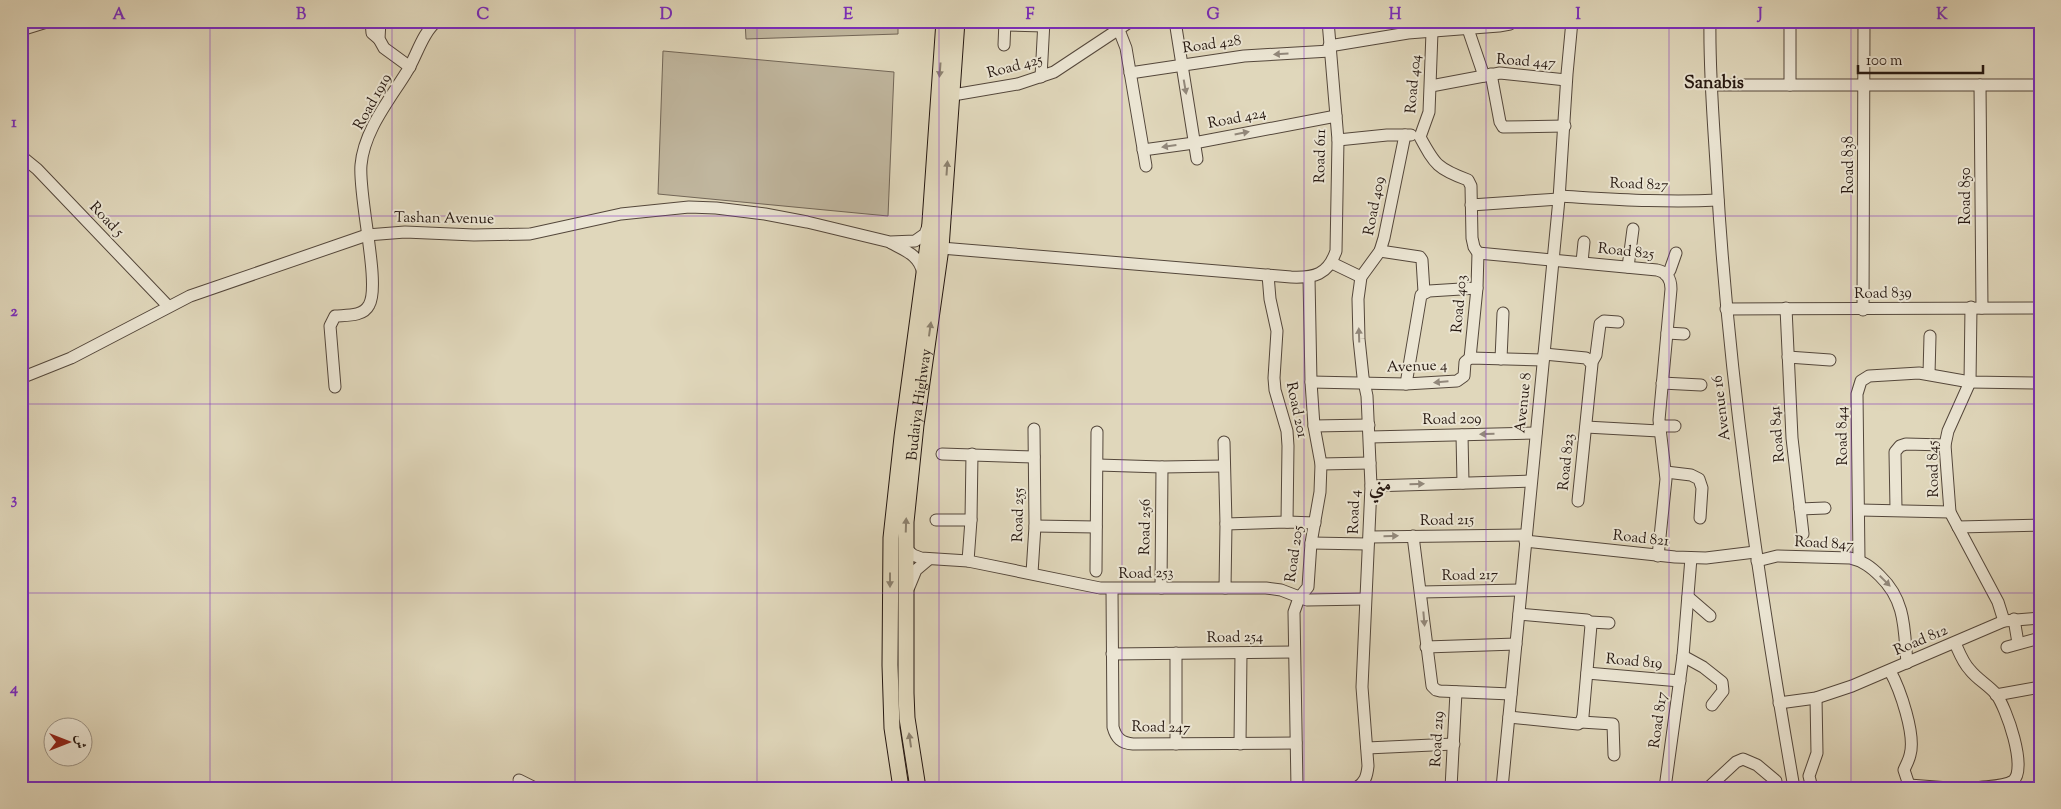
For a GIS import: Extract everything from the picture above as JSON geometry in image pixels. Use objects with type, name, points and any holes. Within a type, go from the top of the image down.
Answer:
[{"type":"main road","name":"Budaiya Highway","points":[[897,787],[892,728],[890,647],[891,538],[931,214],[944,21]]},
{"type":"main road","name":"Budaiya Highway","points":[[918,788],[906,701],[905,548],[907,499],[941,248],[957,21]]},
{"type":"street","points":[[21,30],[50,21]]},
{"type":"street","points":[[371,21],[372,33],[379,39],[384,48],[410,67]]},
{"type":"street","points":[[379,39],[380,21]]},
{"type":"street","name":"Road 1919","points":[[335,387],[330,326],[332,321],[335,316],[359,314],[366,310],[372,297],[372,273],[362,200],[361,166],[363,154],[374,125],[410,67],[430,28],[437,21]]},
{"type":"street","name":"Road 425","points":[[953,95],[1018,84],[1041,77],[1060,68],[1131,21]]},
{"type":"street","points":[[1175,21],[1197,159]]},
{"type":"street","name":"Road 611","points":[[1328,21],[1338,140],[1336,252],[1332,263]]},
{"type":"street","name":"Road 428","points":[[1130,73],[1244,56],[1330,48],[1429,28],[1468,29],[1499,26],[1510,24],[1513,21]]},
{"type":"street","name":"Avenue 8","points":[[1502,788],[1559,197],[1566,80],[1572,21]]},
{"type":"street","name":"Avenue 16","points":[[1710,21],[1718,200],[1726,309],[1756,556],[1794,788]]},
{"type":"street","points":[[1790,21],[1790,85]]},
{"type":"street","name":"Road 838","points":[[1864,21],[1864,310]]},
{"type":"street","points":[[1004,45],[1005,23],[1044,24],[1041,77]]},
{"type":"street","name":"Road 404","points":[[1429,28],[1431,86],[1429,112],[1420,137],[1432,159],[1442,169],[1468,180]]},
{"type":"street","name":"Road 447","points":[[1468,29],[1487,75]]},
{"type":"street","points":[[1119,30],[1125,43],[1146,166]]},
{"type":"street","points":[[1487,75],[1503,127],[1564,126]]},
{"type":"street","name":"Road 447","points":[[1431,86],[1487,75],[1566,80]]},
{"type":"street","points":[[1712,85],[2040,84]]},
{"type":"street","name":"Road 850","points":[[1976,308],[1980,85]]},
{"type":"street","name":"Road 424","points":[[1143,150],[1194,143],[1336,116]]},
{"type":"street","name":"Road 404","points":[[1338,140],[1405,134],[1420,137]]},
{"type":"street","name":"Road 409","points":[[1361,277],[1380,251],[1405,134]]},
{"type":"street","name":"Road 5","points":[[21,156],[37,169],[168,306]]},
{"type":"street","name":"Road 403","points":[[1468,180],[1471,186],[1472,238],[1478,253],[1477,288],[1470,358]]},
{"type":"street","points":[[1471,205],[1559,197]]},
{"type":"street","name":"Road 827","points":[[1559,197],[1662,201],[1718,200]]},
{"type":"street","name":"Tashan Avenue","points":[[21,378],[42,371],[86,351],[190,296],[367,235],[405,232],[474,235],[530,234],[621,214],[689,207],[765,214],[890,242]]},
{"type":"street","points":[[890,242],[915,241],[920,238],[928,228],[931,214]]},
{"type":"street","points":[[1628,267],[1632,229]]},
{"type":"street","points":[[890,242],[919,260],[924,279]]},
{"type":"street","name":"Road 825","points":[[1582,262],[1584,242]]},
{"type":"street","points":[[941,248],[1309,278],[1320,273],[1332,263],[1361,277]]},
{"type":"street","points":[[1380,251],[1420,257],[1422,260],[1424,292],[1419,300],[1406,384]]},
{"type":"street","points":[[1478,253],[1553,259]]},
{"type":"street","points":[[1666,274],[1670,270],[1676,253]]},
{"type":"street","name":"Road 825","points":[[1553,259],[1657,270],[1666,274],[1671,285],[1659,428],[1666,472],[1658,556]]},
{"type":"street","name":"Road 201","points":[[1268,275],[1270,299],[1277,331],[1274,378],[1287,431],[1287,522]]},
{"type":"street","name":"Road 4","points":[[1356,788],[1362,784],[1367,776],[1367,748],[1362,687],[1371,486],[1369,431],[1359,339],[1358,299],[1361,277]]},
{"type":"street","name":"Road 205","points":[[1297,788],[1294,612],[1299,598],[1308,587],[1311,543],[1320,492],[1320,464],[1314,426],[1311,382],[1309,278]]},
{"type":"street","points":[[1424,292],[1477,288]]},
{"type":"street","name":"Road 841","points":[[1786,308],[1792,438],[1803,534]]},
{"type":"street","name":"Road 845","points":[[1976,308],[1970,382],[1948,431],[1945,445],[1950,512],[2009,620],[2012,645],[2040,638]]},
{"type":"street","name":"Road 839","points":[[1726,309],[2040,308]]},
{"type":"street","points":[[1501,359],[1503,313]]},
{"type":"street","name":"Road 823","points":[[1578,502],[1592,362],[1596,356],[1600,324],[1604,321],[1618,322]]},
{"type":"street","points":[[1667,333],[1684,334]]},
{"type":"street","points":[[1929,374],[1930,336]]},
{"type":"street","points":[[1544,357],[1584,357],[1592,362]]},
{"type":"street","name":"Avenue 4","points":[[1365,383],[1406,384],[1460,380],[1464,376],[1466,362],[1470,358],[1544,357]]},
{"type":"street","points":[[1788,357],[1830,360]]},
{"type":"street","name":"Road 844","points":[[1859,560],[1858,394],[1861,381],[1869,376],[1919,373],[1970,382],[2040,383]]},
{"type":"street","points":[[1311,382],[1365,383]]},
{"type":"street","points":[[1662,383],[1701,385]]},
{"type":"street","name":"Road 209","points":[[1314,426],[1369,431],[1462,435],[1536,433]]},
{"type":"street","points":[[1659,428],[1675,426]]},
{"type":"street","name":"Road 823","points":[[1586,427],[1659,428]]},
{"type":"street","name":"Road 255","points":[[1032,573],[1035,526],[1034,429]]},
{"type":"street","points":[[1096,571],[1097,432]]},
{"type":"street","points":[[1462,435],[1463,483]]},
{"type":"street","points":[[1224,442],[1225,588]]},
{"type":"street","points":[[1896,509],[1896,452],[1900,446],[1906,444],[1945,445]]},
{"type":"street","points":[[942,454],[1034,457]]},
{"type":"street","points":[[968,561],[972,454]]},
{"type":"street","points":[[1320,464],[1370,463]]},
{"type":"street","points":[[1098,465],[1224,466]]},
{"type":"street","name":"Road 256","points":[[1161,588],[1162,467]]},
{"type":"street","points":[[1666,472],[1691,475],[1699,479],[1702,488],[1700,518]]},
{"type":"street","points":[[1371,486],[1531,481]]},
{"type":"street","points":[[1800,508],[1825,508]]},
{"type":"street","points":[[1860,510],[1896,509],[1950,512]]},
{"type":"street","points":[[936,520],[971,520]]},
{"type":"street","points":[[1226,524],[1315,523]]},
{"type":"street","points":[[1035,526],[1096,527]]},
{"type":"street","points":[[1958,527],[2040,526]]},
{"type":"street","name":"Road 215","points":[[1311,543],[1413,536],[1525,538]]},
{"type":"street","name":"Road 217","points":[[1413,536],[1430,682],[1436,690]]},
{"type":"street","name":"Road 821","points":[[1525,538],[1658,556],[1691,558],[1756,556]]},
{"type":"street","name":"Road 253","points":[[905,548],[917,557],[929,560],[968,561],[1032,573],[1085,586],[1112,589],[1274,588],[1299,598],[1321,601],[1365,599]]},
{"type":"street","name":"Road 847","points":[[1756,556],[1850,558],[1859,560],[1871,567],[1890,585],[1898,598],[1902,614],[1907,663]]},
{"type":"street","name":"Road 817","points":[[1664,788],[1684,656],[1691,558]]},
{"type":"street","points":[[906,595],[916,570],[929,560]]},
{"type":"street","name":"Road 247","points":[[1112,589],[1113,727],[1115,735],[1119,740],[1126,743],[1176,744],[1296,743]]},
{"type":"street","name":"Road 217","points":[[1421,592],[1520,590]]},
{"type":"street","points":[[1688,597],[1710,616]]},
{"type":"street","points":[[1519,614],[1609,623]]},
{"type":"street","name":"Road 812","points":[[1779,703],[1816,698],[1890,671],[2009,620],[2040,618]]},
{"type":"street","name":"Road 819","points":[[1581,722],[1590,622]]},
{"type":"street","points":[[1955,643],[1970,671],[1996,695],[2012,727],[2017,749],[2018,774],[2015,780],[2009,783],[1975,788]]},
{"type":"street","points":[[1426,647],[1516,644]]},
{"type":"street","name":"Road 254","points":[[1112,654],[1294,652]]},
{"type":"street","points":[[1176,653],[1176,744]]},
{"type":"street","points":[[1240,744],[1241,653]]},
{"type":"street","points":[[1684,656],[1703,667],[1724,685],[1723,691],[1712,705]]},
{"type":"street","points":[[1890,671],[1904,704],[1910,738],[1911,754],[1904,770],[1906,786],[1949,788]]},
{"type":"street","name":"Road 819","points":[[1586,673],[1680,681]]},
{"type":"street","points":[[1996,695],[2040,687]]},
{"type":"street","name":"Road 219","points":[[1436,690],[1511,694]]},
{"type":"street","name":"Road 219","points":[[1451,788],[1456,692]]},
{"type":"street","points":[[1812,788],[1809,776],[1817,752],[1816,698]]},
{"type":"street","points":[[1509,717],[1573,724],[1581,722],[1611,723],[1613,724],[1614,755]]},
{"type":"street","points":[[1367,748],[1454,744]]},
{"type":"street","points":[[1708,788],[1736,762],[1743,759],[1757,765],[1776,781],[1776,788]]},
{"type":"street","points":[[519,780],[535,788]]},
{"type":"shaded area","points":[[745,21],[898,21],[898,34],[746,39]]},
{"type":"shaded area","points":[[663,51],[894,72],[888,216],[658,194]]},
{"type":"district","name":"Sanabis","points":[[1714,84]]},
{"type":"district","name":"مني","points":[[1380,486]]}]
